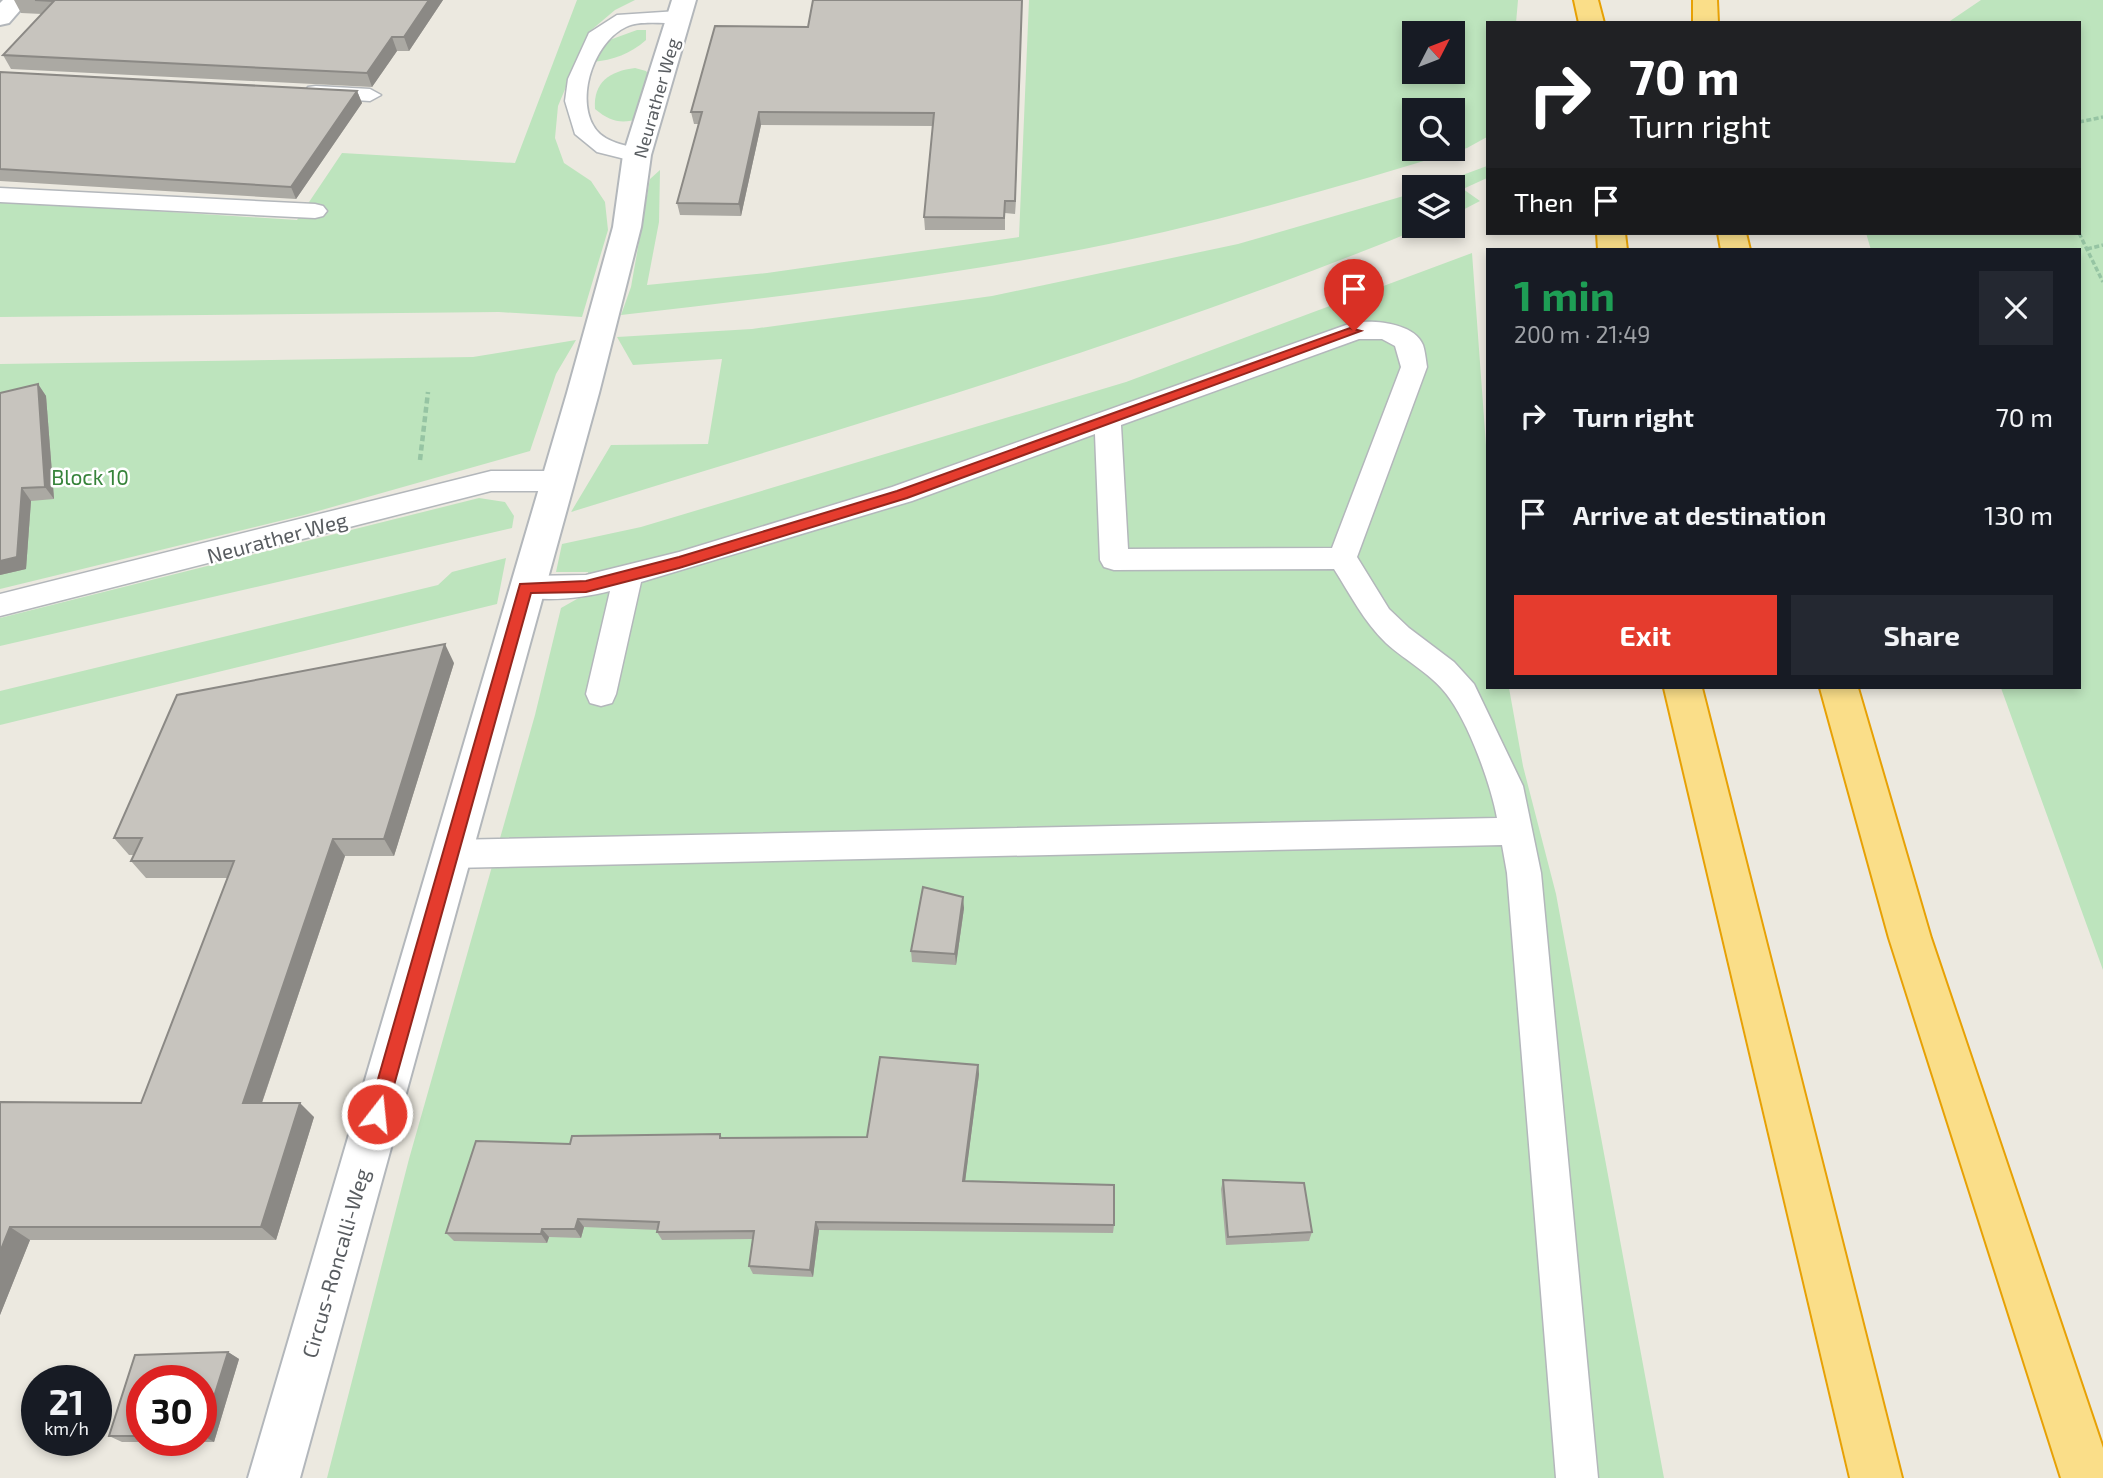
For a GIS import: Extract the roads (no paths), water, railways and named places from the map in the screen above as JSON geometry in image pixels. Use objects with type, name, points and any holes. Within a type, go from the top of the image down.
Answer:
[{"type":"highway","points":[[1586,0],[1591,21]]},
{"type":"highway","points":[[1597,21],[1598,0]]},
{"type":"highway","points":[[1705,0],[1706,21]]},
{"type":"highway","points":[[1683,689],[1877,1478]]},
{"type":"highway","points":[[1839,689],[1910,938],[2087,1478]]},
{"type":"street","points":[[0,18],[17,0]]},
{"type":"street","name":"Neurather Weg","points":[[523,595],[583,393],[627,227],[637,155],[681,9]]},
{"type":"street","name":"Circus-Roncalli-Weg","points":[[274,1478],[523,595]]},
{"type":"lane","points":[[637,155],[605,147],[583,129],[576,101],[579,79],[596,37],[624,19],[681,9]]},
{"type":"lane","points":[[301,91],[370,94]]},
{"type":"lane","points":[[0,195],[315,211]]},
{"type":"lane","points":[[523,595],[586,586],[628,575],[902,494],[1354,331],[1368,329],[1399,335],[1410,345],[1414,367],[1342,558]]},
{"type":"lane","points":[[1108,421],[1114,560],[1342,558]]},
{"type":"lane","name":"Neurather Weg","points":[[0,605],[491,481],[555,481]]},
{"type":"lane","points":[[1342,558],[1379,617],[1398,636],[1443,670],[1463,692],[1507,786],[1524,873],[1577,1478]]},
{"type":"lane","points":[[601,694],[628,575]]},
{"type":"lane","points":[[450,853],[1517,831]]},
{"type":"park label","name":"Block 10","points":[[90,476]]}]
